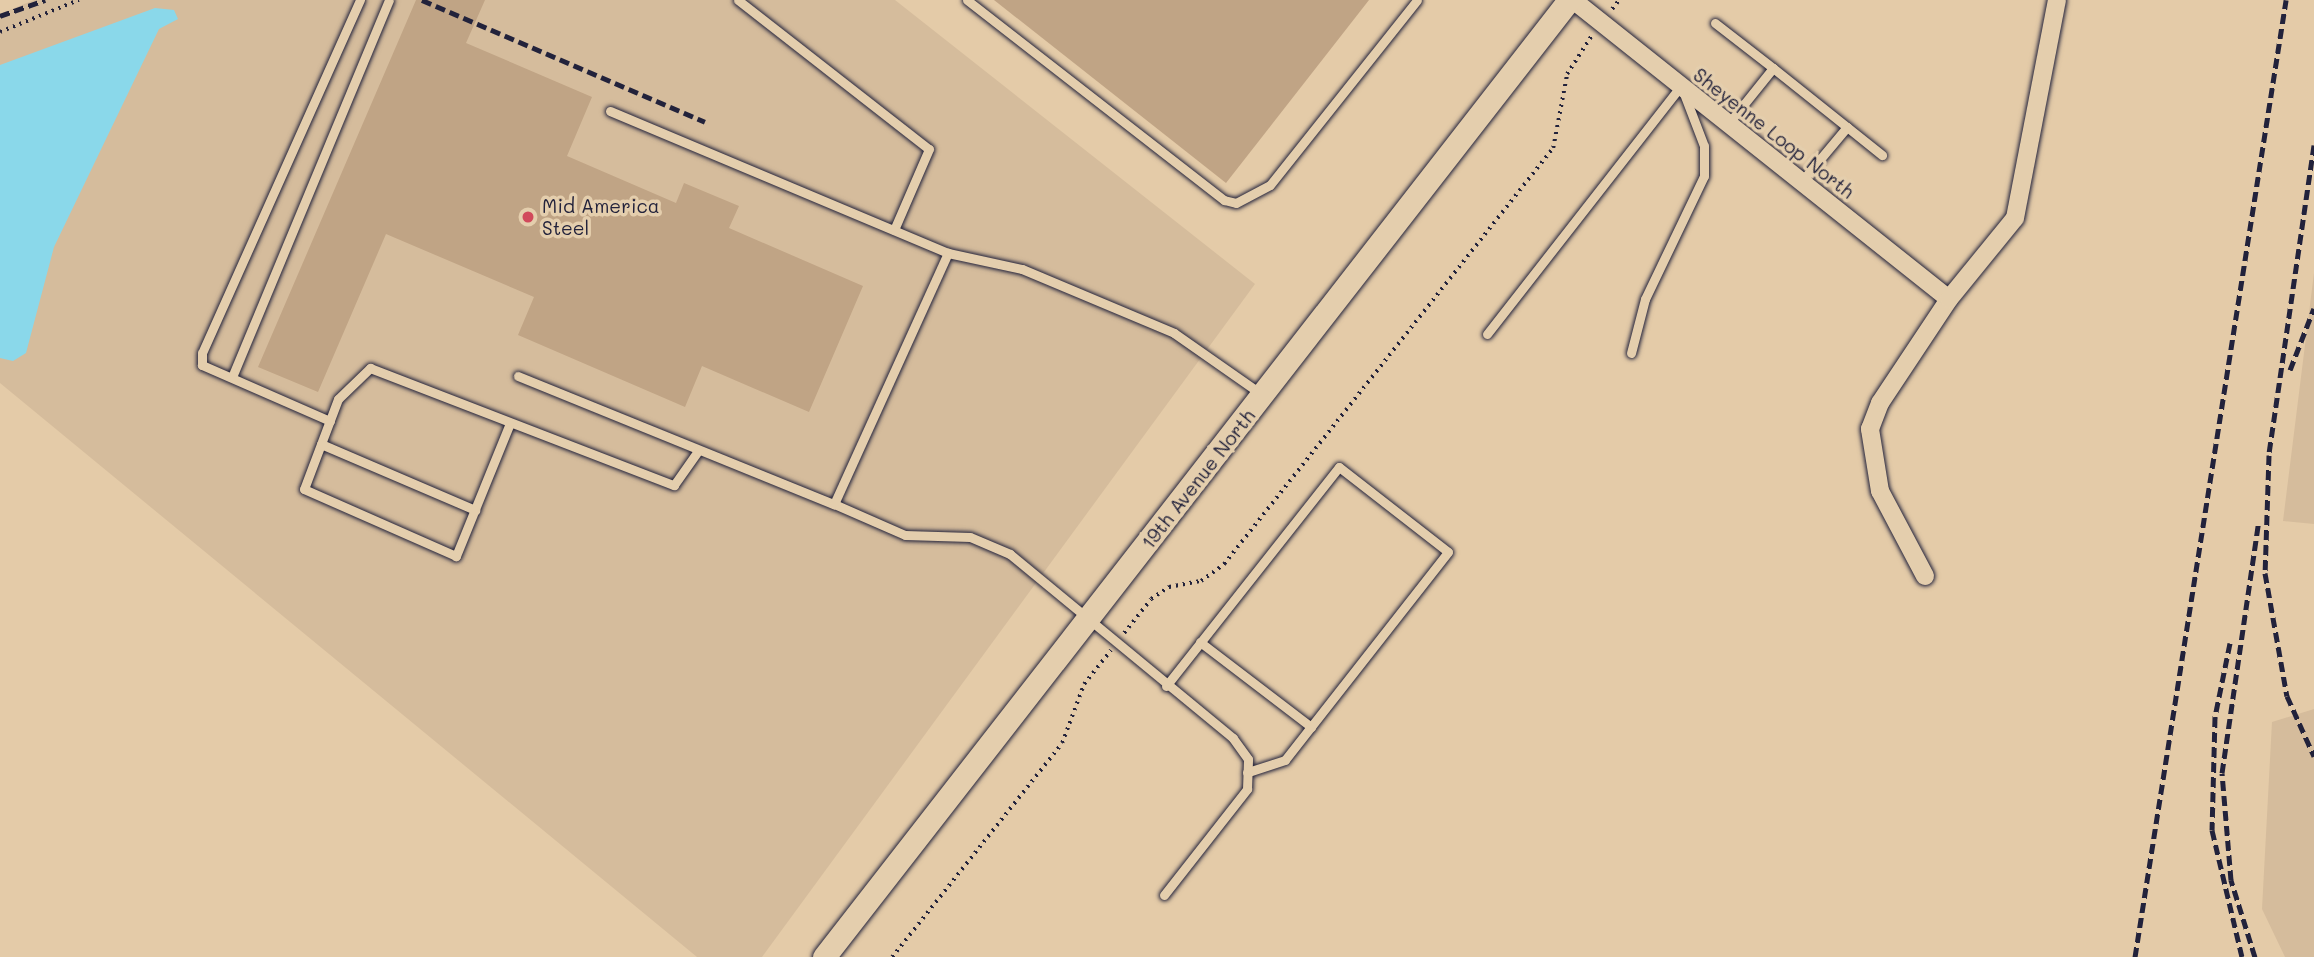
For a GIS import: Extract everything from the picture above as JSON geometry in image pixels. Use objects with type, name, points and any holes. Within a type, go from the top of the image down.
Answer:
[{"type":"street","name":"Sheyenne Loop North","points":[[1571,0],[1949,299]]},
{"type":"street","name":"19th Avenue North","points":[[824,957],[1571,0]]},
{"type":"street","points":[[1926,576],[1880,491],[1870,429],[1880,403],[1949,299],[2015,218],[2057,0]]},
{"type":"lane","points":[[330,421],[202,365],[202,353],[360,0]]},
{"type":"lane","points":[[232,377],[388,0]]},
{"type":"lane","points":[[738,0],[929,149],[894,230]]},
{"type":"lane","points":[[967,0],[1224,200],[1236,203],[1270,185],[1417,0]]},
{"type":"lane","points":[[1715,23],[1882,155]]},
{"type":"lane","points":[[1728,124],[1773,68]]},
{"type":"lane","points":[[1487,334],[1681,86]]},
{"type":"lane","points":[[1631,353],[1645,299],[1704,176],[1704,146],[1681,86]]},
{"type":"lane","points":[[610,111],[948,253],[1022,269],[1174,333],[1262,395]]},
{"type":"lane","points":[[1801,182],[1847,127]]},
{"type":"lane","points":[[834,505],[948,253]]},
{"type":"lane","points":[[510,423],[456,556],[304,489],[338,399],[370,368],[674,485],[698,451]]},
{"type":"lane","points":[[518,376],[905,535],[991,544],[1091,617],[1116,644],[1233,738],[1248,759],[1247,789],[1164,895]]},
{"type":"lane","points":[[321,444],[475,510]]},
{"type":"lane","points":[[1166,686],[1339,467],[1448,552],[1285,760],[1247,772]]},
{"type":"lane","points":[[1200,642],[1311,727]]},
{"type":"path","points":[[0,32],[79,0]]},
{"type":"path","points":[[892,957],[1062,744],[1084,684],[1151,599],[1169,587],[1201,581],[1224,564],[1544,159],[1561,128],[1567,74],[1619,0]]},
{"type":"shaded area","points":[[34,0],[895,0],[1255,284],[762,957],[697,957],[0,383],[0,14]]},
{"type":"shaded area","points":[[2314,273],[2314,524],[2283,521]]},
{"type":"shaded area","points":[[2314,709],[2314,957],[2285,957],[2262,909],[2272,722]]},
{"type":"water","points":[[155,8],[174,10],[178,19],[159,29],[54,247],[26,353],[13,361],[0,358],[0,65]]},
{"type":"building","name":"Mid America Steel","points":[[416,0],[485,0],[466,43],[592,97],[567,156],[676,203],[684,183],[739,206],[729,228],[863,286],[809,412],[702,366],[685,407],[518,335],[534,297],[386,234],[318,392],[258,367]]},
{"type":"building","points":[[994,0],[1369,0],[1226,183]]},
{"type":"railway","points":[[0,16],[45,0]]},
{"type":"railway","points":[[422,0],[705,122]]},
{"type":"railway","points":[[2135,957],[2286,0]]},
{"type":"railway","points":[[2314,145],[2269,455],[2265,573],[2287,696],[2314,756]]},
{"type":"railway","points":[[2290,370],[2314,308]]},
{"type":"railway","points":[[2255,957],[2231,880],[2222,773],[2258,525]]},
{"type":"railway","points":[[2230,643],[2215,717],[2212,830],[2242,957]]},
{"type":"place","name":"Mid America Steel","points":[[528,217]]}]
